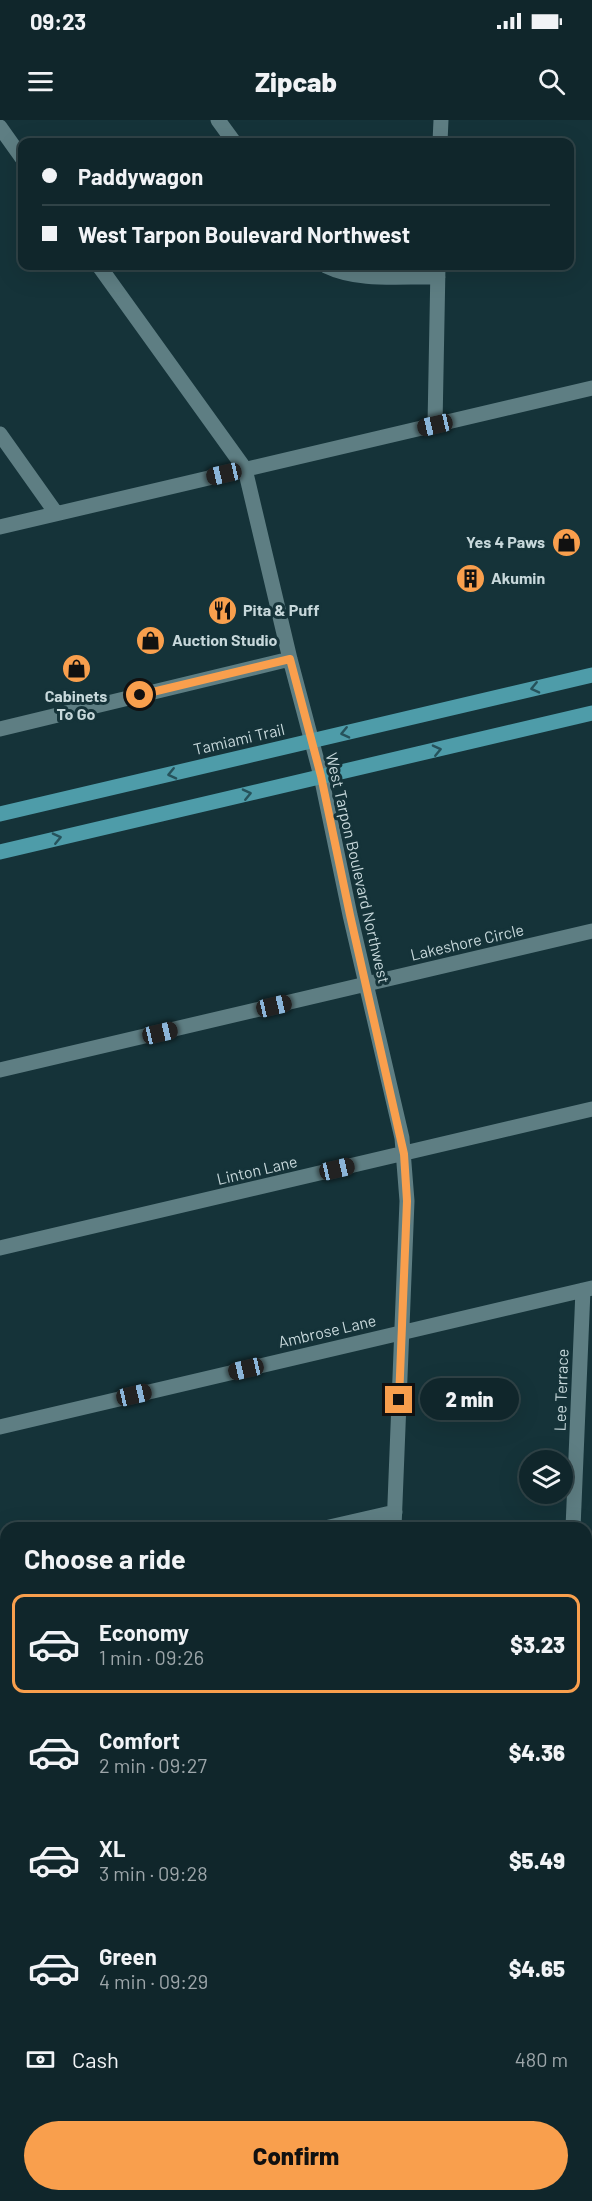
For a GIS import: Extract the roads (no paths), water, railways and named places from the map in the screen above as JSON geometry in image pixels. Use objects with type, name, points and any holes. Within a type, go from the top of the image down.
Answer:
[{"type":"main road","name":"Tamiami Trail","points":[[0,814],[592,675]]},
{"type":"main road","points":[[0,852],[592,713]]},
{"type":"street","points":[[218,120],[231,138]]},
{"type":"street","points":[[440,138],[441,120]]},
{"type":"street","points":[[0,127],[18,152]]},
{"type":"street","name":"West Tarpon Boulevard Northwest","points":[[102,270],[245,469],[290,659],[321,776],[404,1154],[407,1201],[394,1522]]},
{"type":"street","points":[[334,270],[355,275],[438,271],[435,425]]},
{"type":"street","points":[[0,526],[592,388]]},
{"type":"street","points":[[0,434],[57,513]]},
{"type":"street","points":[[0,729],[290,659]]},
{"type":"street","name":"Lakeshore Circle","points":[[0,1070],[592,932]]},
{"type":"street","name":"Linton Lane","points":[[0,1248],[592,1109]]},
{"type":"street","name":"Ambrose Lane","points":[[0,1427],[587,1289]]},
{"type":"street","name":"Lee Terrace","points":[[573,1522],[587,1289]]},
{"type":"street","points":[[351,1522],[394,1512]]},
{"type":"place","name":"Yes 4 Paws","points":[[566,542]]},
{"type":"place","name":"Akumin","points":[[470,578]]},
{"type":"place","name":"Pita & Puff","points":[[222,610]]},
{"type":"place","name":"Auction Studio","points":[[151,640]]},
{"type":"place","name":"Cabinets To Go","points":[[76,668]]}]
